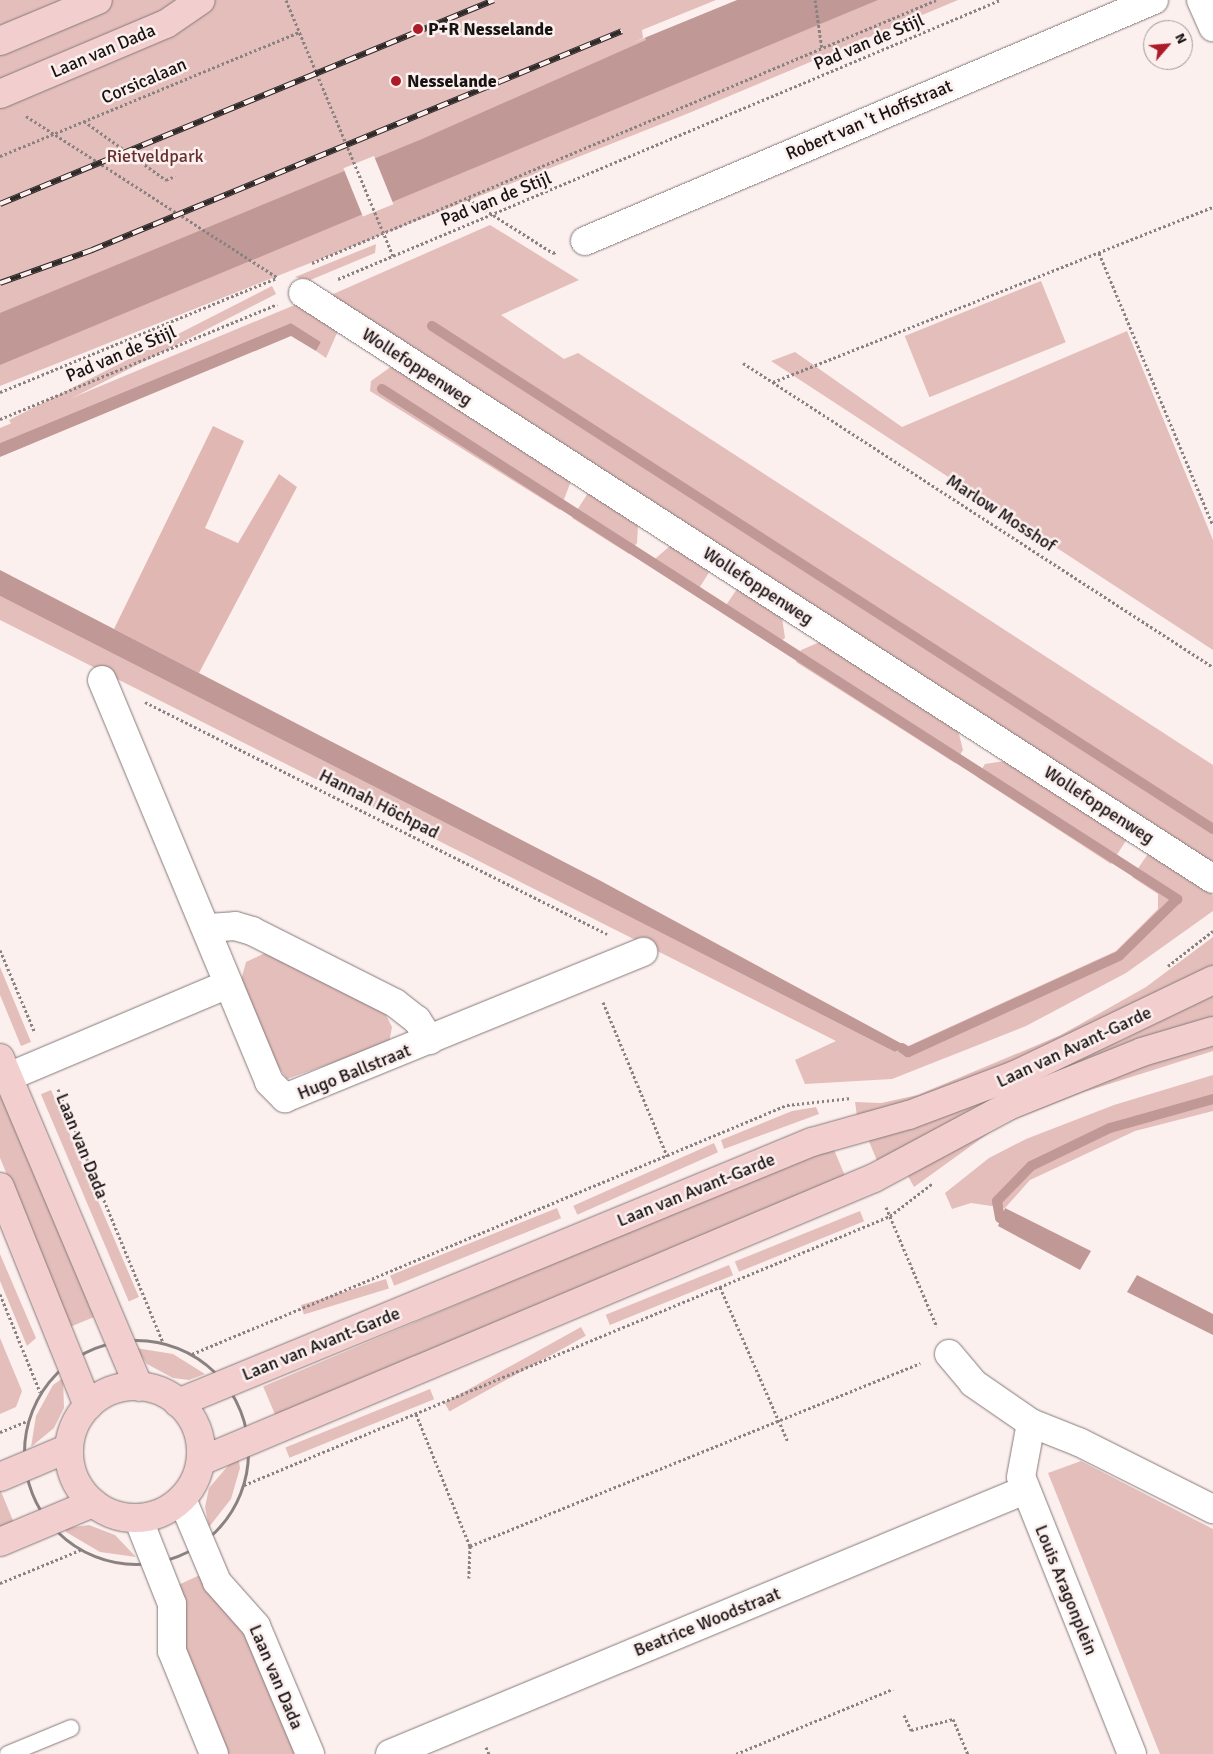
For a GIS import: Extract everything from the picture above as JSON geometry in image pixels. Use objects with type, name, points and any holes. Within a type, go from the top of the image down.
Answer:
[{"type":"street","points":[[0,41],[98,0]]},
{"type":"street","name":"Laan van Dada","points":[[0,94],[166,24],[201,0]]},
{"type":"street","name":"Robert van 't Hoffstraat","points":[[585,241],[1154,0]]},
{"type":"street","points":[[1201,0],[1213,27]]},
{"type":"street","name":"Wollefoppenweg","points":[[295,284],[1213,879]]},
{"type":"street","name":"Hugo Ballstraat","points":[[102,680],[208,928],[228,984],[269,1082],[285,1098],[643,952]]},
{"type":"street","name":"Hugo Ballstraat","points":[[208,928],[235,926],[252,931],[395,1003],[417,1020],[430,1040]]},
{"type":"street","name":"Laan van Avant-Garde","points":[[178,1403],[812,1142],[917,1112],[1007,1078],[1213,980]]},
{"type":"street","points":[[139,1387],[4,1067],[47,1061],[228,984]]},
{"type":"street","name":"Laan van Avant-Garde","points":[[200,1461],[874,1178],[1015,1104],[1142,1052],[1213,1031]]},
{"type":"street","points":[[0,1187],[88,1406]]},
{"type":"street","points":[[948,1354],[973,1383],[1031,1423],[1213,1509]]},
{"type":"street","points":[[139,1387],[164,1393],[178,1403],[197,1429],[200,1461],[182,1499],[162,1513],[138,1518],[114,1515],[93,1503],[73,1474],[69,1448],[73,1429],[88,1406],[112,1391],[139,1387]]},
{"type":"street","name":"Louis Aragonplein","points":[[1031,1423],[1020,1466],[1025,1490],[1132,1754]]},
{"type":"street","points":[[0,1477],[69,1448]]},
{"type":"street","name":"Beatrice Woodstraat","points":[[390,1754],[1025,1490]]},
{"type":"street","name":"Laan van Dada","points":[[182,1499],[217,1582],[256,1626],[310,1754]]},
{"type":"street","points":[[0,1542],[93,1503]]},
{"type":"street","points":[[138,1518],[172,1604],[174,1656],[214,1754]]},
{"type":"lane","points":[[8,1754],[71,1728]]},
{"type":"path","points":[[286,0],[393,256]]},
{"type":"path","points":[[815,0],[822,49]]},
{"type":"path","name":"Pad van de Stijl","points":[[304,267],[936,0]]},
{"type":"path","name":"Pad van de Stijl","points":[[0,419],[295,284],[393,256],[1000,0]]},
{"type":"path","name":"Corsicalaan","points":[[0,156],[299,32]]},
{"type":"path","points":[[23,114],[198,224],[278,278]]},
{"type":"path","points":[[84,122],[166,180],[175,176]]},
{"type":"path","points":[[468,199],[552,253],[585,241]]},
{"type":"path","points":[[774,382],[1213,207]]},
{"type":"path","points":[[1099,253],[1213,526]]},
{"type":"path","name":"Pad van de Stijl","points":[[0,392],[278,278],[295,284]]},
{"type":"path","name":"Marlow Mosshof","points":[[743,363],[1213,667]]},
{"type":"path","name":"Hannah Höchpad","points":[[102,680],[643,952]]},
{"type":"path","name":"Laan van Dada","points":[[0,950],[163,1342]]},
{"type":"path","points":[[591,973],[666,1156]]},
{"type":"path","points":[[470,1546],[776,1421],[948,1354],[890,1216]]},
{"type":"path","points":[[720,1287],[776,1421],[788,1442]]},
{"type":"path","points":[[0,1294],[40,1392]]},
{"type":"path","points":[[416,1414],[470,1546],[469,1578]]},
{"type":"path","points":[[0,1432],[28,1421]]},
{"type":"path","points":[[0,1583],[80,1550]]},
{"type":"path","points":[[736,1754],[893,1689]]},
{"type":"path","points":[[904,1715],[910,1730],[953,1719],[968,1754]]},
{"type":"green space","name":"Rietveldpark","points":[[0,0],[958,0],[689,113],[0,386]]},
{"type":"green space","points":[[490,225],[579,280],[501,315],[564,359],[578,353],[1213,765],[1213,864],[331,295]]},
{"type":"green space","points":[[376,244],[375,253],[308,281],[295,277]]},
{"type":"green space","points":[[1041,281],[1066,342],[929,397],[905,336]]},
{"type":"green space","points":[[272,286],[276,294],[13,428],[9,420]]},
{"type":"green space","points":[[297,304],[336,324],[337,333],[326,358],[316,351],[321,342],[291,323],[0,443],[0,428]]},
{"type":"green space","points":[[1127,331],[1213,540],[1213,650],[771,361],[795,352],[902,427]]},
{"type":"green space","points":[[392,366],[571,481],[560,510],[370,391],[371,381]]},
{"type":"green space","points":[[588,493],[638,525],[637,543],[629,554],[572,518]]},
{"type":"green space","points":[[670,546],[710,571],[696,593],[650,563]]},
{"type":"green space","points":[[737,589],[782,618],[785,638],[775,645],[722,611]]},
{"type":"green space","points":[[0,596],[895,1052],[1116,951],[1158,909],[1158,894],[1132,877],[1150,851],[1207,888],[1213,896],[1213,911],[1126,973],[1026,1026],[892,1079],[805,1084],[795,1060],[836,1041],[0,620]]},
{"type":"green space","points":[[820,642],[958,730],[963,750],[955,763],[796,662],[801,650]]},
{"type":"green space","points":[[1005,761],[1127,839],[1111,864],[977,777],[985,764]]},
{"type":"green space","points":[[1213,937],[1213,968],[935,1097],[857,1116],[855,1102],[881,1103],[918,1095],[1061,1035],[1146,987]]},
{"type":"green space","points":[[265,953],[385,1013],[392,1027],[389,1043],[287,1079],[277,1065],[241,980],[246,962]]},
{"type":"green space","points":[[0,967],[31,1042],[21,1046],[0,995]]},
{"type":"green space","points":[[1213,994],[1213,1019],[878,1163],[868,1139],[942,1114],[1122,1040]]},
{"type":"green space","points":[[1213,1040],[1213,1051],[1084,1092],[1000,1125],[914,1187],[908,1176],[992,1122]]},
{"type":"green space","points":[[1213,1075],[1213,1111],[1135,1131],[1030,1180],[1005,1208],[971,1203],[952,1209],[945,1193],[989,1158],[1026,1139],[1114,1105]]},
{"type":"green space","points":[[0,1088],[94,1317],[70,1327],[0,1158]]},
{"type":"green space","points":[[51,1090],[139,1297],[129,1301],[41,1094]]},
{"type":"green space","points":[[816,1107],[819,1114],[724,1149],[721,1140],[792,1111]]},
{"type":"green space","points":[[714,1143],[718,1152],[577,1215],[573,1206]]},
{"type":"green space","points":[[832,1145],[846,1178],[277,1420],[263,1386]]},
{"type":"green space","points":[[557,1208],[561,1218],[394,1286],[390,1275]]},
{"type":"green space","points":[[860,1211],[864,1221],[739,1272],[735,1262]]},
{"type":"green space","points":[[0,1254],[36,1338],[27,1346],[0,1281]]},
{"type":"green space","points":[[729,1265],[733,1275],[610,1325],[606,1315]]},
{"type":"green space","points":[[386,1279],[389,1289],[304,1315],[301,1305]]},
{"type":"green space","points":[[581,1327],[586,1336],[449,1411],[445,1403]]},
{"type":"green space","points":[[0,1338],[22,1391],[16,1407],[0,1414]]},
{"type":"green space","points":[[136,1348],[173,1354],[205,1374],[189,1380],[173,1378],[147,1364]]},
{"type":"green space","points":[[63,1378],[64,1408],[54,1428],[31,1447],[36,1416],[53,1385]]},
{"type":"green space","points":[[430,1389],[434,1399],[289,1458],[285,1447]]},
{"type":"green space","points":[[238,1454],[240,1468],[231,1499],[209,1527],[205,1507],[209,1488]]},
{"type":"green space","points":[[1081,1461],[1213,1529],[1213,1754],[1160,1754],[1048,1473]]},
{"type":"green space","points":[[0,1489],[14,1523],[0,1529]]},
{"type":"green space","points":[[89,1525],[115,1535],[136,1557],[100,1552],[66,1532],[66,1528]]},
{"type":"green space","points":[[202,1574],[244,1631],[297,1754],[225,1754],[186,1661],[176,1586]]},
{"type":"shaded area","points":[[722,0],[878,0],[0,365],[0,313],[422,139],[646,40],[643,32]]},
{"type":"shaded area","points":[[291,323],[321,342],[316,351],[291,336],[0,457],[0,443]]},
{"type":"shaded area","points":[[213,426],[244,441],[205,528],[238,543],[279,474],[297,487],[199,673],[114,629]]},
{"type":"shaded area","points":[[0,570],[599,880],[906,1046],[895,1052],[0,596]]},
{"type":"shaded area","points":[[1005,1208],[1091,1251],[1080,1270],[998,1226]]},
{"type":"shaded area","points":[[1137,1275],[1213,1314],[1213,1335],[1127,1292]]},
{"type":"pier","points":[[716,0],[737,0],[632,43],[643,38],[642,30]]},
{"type":"pier","points":[[374,156],[393,204],[363,217],[343,168]]},
{"type":"waterway","points":[[432,326],[1213,829]]},
{"type":"waterway","points":[[382,389],[1177,899],[1119,956],[908,1052],[902,1048]]},
{"type":"waterway","points":[[1013,1224],[1000,1218],[997,1201],[1031,1166],[1110,1128],[1213,1099]]},
{"type":"railway","points":[[0,204],[494,0]]},
{"type":"railway","points":[[0,283],[92,250],[622,31]]},
{"type":"place","name":"P+R Nesselande","points":[[418,29]]},
{"type":"place","name":"Nesselande","points":[[396,81]]}]
